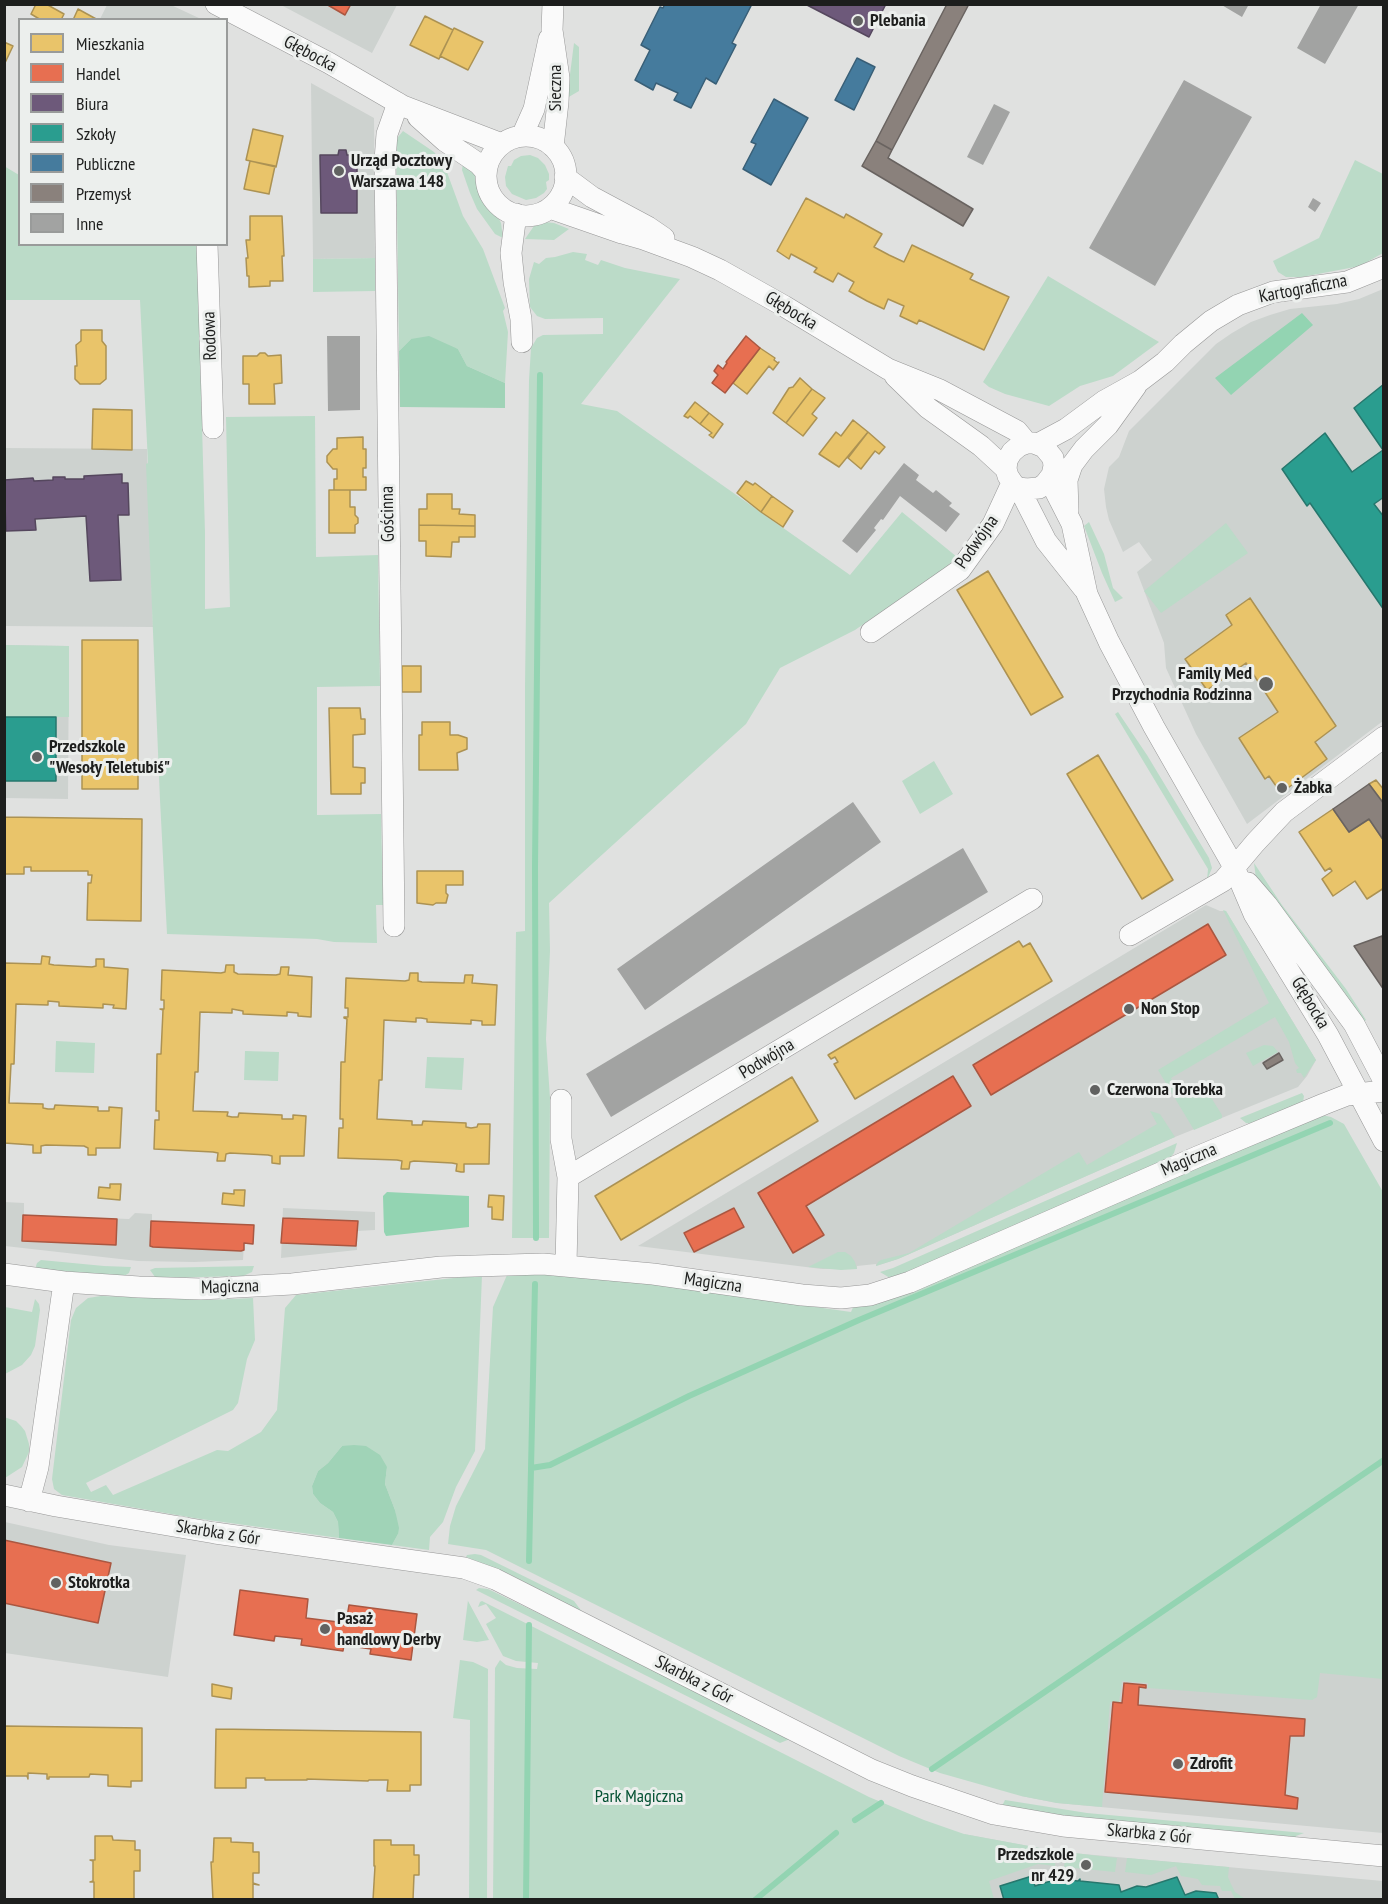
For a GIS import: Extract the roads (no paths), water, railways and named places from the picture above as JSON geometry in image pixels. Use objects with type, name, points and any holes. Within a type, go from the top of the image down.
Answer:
[{"type":"street","name":"Sieczna","points":[[553,4],[552,30],[559,78],[553,147]]},
{"type":"street","name":"Głębocka","points":[[220,11],[329,63],[400,105],[445,141],[479,164],[486,172]]},
{"type":"street","name":"Sieczna","points":[[512,140],[534,109],[552,30]]},
{"type":"street","name":"Głębocka","points":[[400,105],[512,140],[538,138],[553,147]]},
{"type":"street","name":"Gościnna","points":[[394,926],[385,160],[387,134],[400,105]]},
{"type":"street","points":[[512,140],[491,156],[486,172],[493,199],[503,208],[516,214],[536,214],[550,208],[561,194],[565,177],[561,158],[553,147]]},
{"type":"street","name":"Głębocka","points":[[565,177],[592,197],[648,227],[692,257]]},
{"type":"street","name":"Głębocka","points":[[550,208],[692,257],[745,283],[888,369],[940,390],[1049,452],[1051,473],[1072,524],[1087,594]]},
{"type":"street","points":[[516,214],[512,253],[522,342]]},
{"type":"street","name":"Rodowa","points":[[207,246],[213,428]]},
{"type":"street","name":"Kartograficzna","points":[[1033,443],[1066,429],[1104,401],[1140,381],[1165,362],[1197,332],[1238,305],[1273,292],[1347,282],[1383,267]]},
{"type":"street","name":"Głębocka","points":[[888,369],[928,408],[981,446],[1012,480],[1046,541],[1087,594],[1132,686],[1234,867],[1254,914],[1323,1026],[1383,1141]]},
{"type":"street","name":"Kartograficzna","points":[[1068,514],[1067,480],[1072,465],[1108,425],[1140,381]]},
{"type":"street","points":[[1033,443],[1019,446],[1008,459],[1012,480],[1026,489],[1039,488],[1051,473]]},
{"type":"street","name":"Kartograficzna","points":[[1051,473],[1084,449]]},
{"type":"street","name":"Podwójna","points":[[871,632],[960,570],[993,524],[1012,480]]},
{"type":"street","points":[[1130,935],[1223,881],[1284,812],[1383,737]]},
{"type":"street","name":"Głębocka","points":[[1234,867],[1267,905],[1359,1032],[1383,1081]]},
{"type":"street","name":"Podwójna","points":[[568,1178],[1032,899]]},
{"type":"street","name":"Magiczna","points":[[4,1274],[64,1282],[201,1289],[292,1284],[441,1267],[566,1265],[653,1274],[802,1295],[841,1298],[870,1295],[910,1282],[1181,1163],[1324,1104],[1347,1095],[1383,1091]]},
{"type":"street","points":[[561,1100],[561,1139],[568,1178],[566,1265]]},
{"type":"street","points":[[29,1501],[38,1467],[64,1282]]},
{"type":"street","name":"Skarbka z Gór","points":[[4,1495],[215,1533],[464,1568],[495,1579],[872,1770],[994,1814],[1063,1826],[1383,1856]]},
{"type":"waterway","points":[[536,1238],[535,867],[540,375]]},
{"type":"waterway","points":[[531,1468],[550,1465],[689,1396],[859,1320],[1330,1123]]},
{"type":"waterway","points":[[529,1561],[535,1284]]},
{"type":"waterway","points":[[932,1769],[1384,1460]]},
{"type":"waterway","points":[[526,1900],[529,1625]]},
{"type":"waterway","points":[[855,1820],[881,1803]]},
{"type":"waterway","points":[[755,1900],[836,1833]]},
{"type":"place","name":"Plebania","points":[[858,21]]},
{"type":"place","name":"Urząd Pocztowy Warszawa 148","points":[[339,171]]},
{"type":"place","name":"Family Med Przychodnia Rodzinna","points":[[1266,684]]},
{"type":"place","name":"Przedszkole \"Wesoły Teletubiś\"","points":[[37,757]]},
{"type":"place","name":"Żabka","points":[[1282,788]]},
{"type":"place","name":"Non Stop","points":[[1129,1009]]},
{"type":"place","name":"Czerwona Torebka","points":[[1095,1090]]},
{"type":"place","name":"Stokrotka","points":[[56,1583]]},
{"type":"place","name":"Pasaż handlowy Derby","points":[[325,1629]]},
{"type":"place","name":"Zdrofit","points":[[1178,1764]]},
{"type":"place","name":"Przedszkole nr 429","points":[[1086,1865]]},
{"type":"park label","name":"Park Magiczna","points":[[639,1797]]}]
